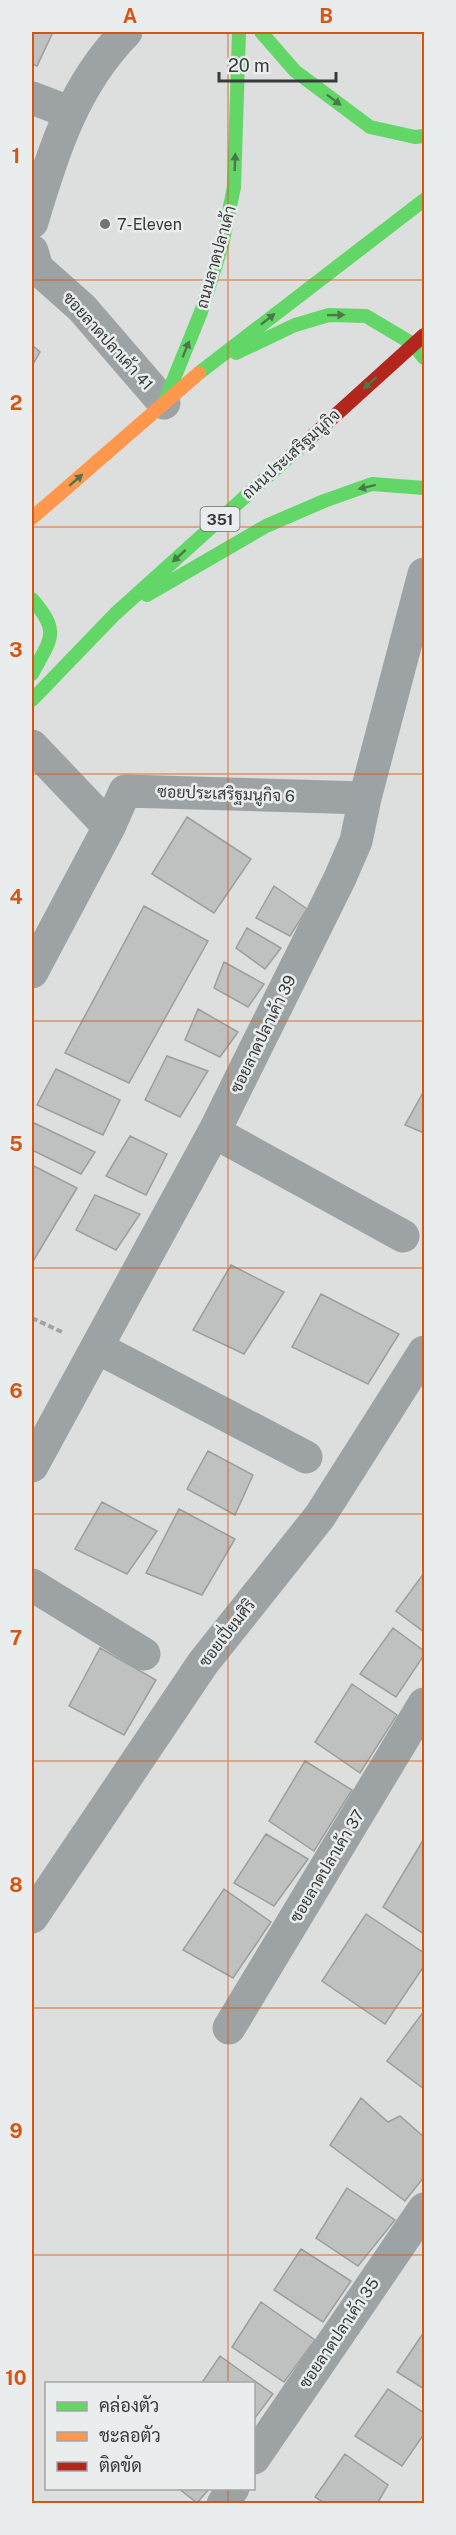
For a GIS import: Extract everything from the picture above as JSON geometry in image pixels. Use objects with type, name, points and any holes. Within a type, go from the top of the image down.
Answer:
[{"type":"main road","name":"ถนนลาดปลาเค้า","points":[[164,403],[201,312],[222,245],[234,187],[239,32]]},
{"type":"main road","points":[[261,32],[295,71],[370,127],[424,136]]},
{"type":"main road","points":[[34,512],[205,368],[424,200]]},
{"type":"main road","points":[[205,368],[295,325],[329,315],[366,316],[419,339],[424,358]]},
{"type":"main road","name":"ถนนประเสริฐมนูกิจ","points":[[32,700],[115,614],[419,339]]},
{"type":"main road","points":[[115,614],[266,526],[324,501],[372,484],[424,488]]},
{"type":"main road","points":[[32,599],[47,617],[51,638],[32,674]]},
{"type":"street","points":[[32,222],[69,112],[97,65],[126,32]]},
{"type":"street","points":[[32,98],[69,112]]},
{"type":"street","name":"ซอยลาดปลาเค้า 41","points":[[32,251],[37,268],[82,308],[164,403]]},
{"type":"street","name":"ซอยลาดปลาเค้า 39","points":[[32,1466],[214,1132],[340,878],[356,841],[365,798],[424,574]]},
{"type":"street","points":[[32,746],[109,827]]},
{"type":"street","name":"ซอยประเสริฐมนูกิจ 6","points":[[32,972],[109,827],[125,791],[365,798]]},
{"type":"street","points":[[214,1132],[403,1236]]},
{"type":"street","points":[[98,1348],[306,1457]]},
{"type":"street","name":"ซอยเปี่ยมศิริ","points":[[32,1917],[203,1663],[320,1516],[424,1352]]},
{"type":"street","points":[[32,1585],[144,1654]]},
{"type":"street","name":"ซอยลาดปลาเค้า 37","points":[[229,2028],[424,1704]]},
{"type":"street","name":"ซอยลาดปลาเค้า 35","points":[[255,2457],[424,2209]]},
{"type":"street","points":[[223,2504],[232,2490]]},
{"type":"building","points":[[32,32],[53,32],[37,66],[32,64]]},
{"type":"building","points":[[32,345],[40,352],[32,366]]},
{"type":"building","points":[[187,817],[251,859],[214,913],[152,874]]},
{"type":"building","points":[[274,886],[307,909],[290,936],[256,918]]},
{"type":"building","points":[[144,906],[208,941],[129,1083],[65,1053]]},
{"type":"building","points":[[247,928],[281,948],[265,969],[236,948]]},
{"type":"building","points":[[224,962],[264,984],[248,1007],[214,988]]},
{"type":"building","points":[[198,1009],[238,1032],[220,1057],[185,1040]]},
{"type":"building","points":[[167,1056],[208,1071],[180,1117],[145,1100]]},
{"type":"building","points":[[56,1069],[120,1100],[103,1135],[37,1105]]},
{"type":"building","points":[[424,1091],[424,1133],[405,1125]]},
{"type":"building","points":[[32,1122],[95,1152],[81,1174],[32,1150]]},
{"type":"building","points":[[130,1136],[167,1154],[146,1195],[106,1176]]},
{"type":"building","points":[[32,1165],[77,1188],[32,1263]]},
{"type":"building","points":[[95,1195],[140,1214],[116,1250],[76,1230]]},
{"type":"building","points":[[231,1265],[284,1292],[244,1354],[193,1330]]},
{"type":"building","points":[[321,1294],[399,1334],[368,1384],[292,1347]]},
{"type":"building","points":[[208,1451],[253,1475],[235,1515],[187,1489]]},
{"type":"building","points":[[102,1502],[157,1531],[127,1574],[75,1549]]},
{"type":"building","points":[[179,1509],[235,1539],[202,1595],[146,1573]]},
{"type":"building","points":[[424,1573],[424,1632],[396,1611]]},
{"type":"building","points":[[393,1628],[424,1651],[424,1655],[396,1697],[360,1674]]},
{"type":"building","points":[[100,1648],[156,1680],[124,1735],[69,1706]]},
{"type":"building","points":[[352,1684],[397,1715],[360,1773],[315,1742]]},
{"type":"building","points":[[305,1761],[352,1790],[314,1851],[269,1821]]},
{"type":"building","points":[[266,1834],[308,1859],[274,1906],[234,1883]]},
{"type":"building","points":[[422,1842],[424,1844],[424,1934],[383,1907]]},
{"type":"building","points":[[224,1889],[271,1922],[233,1978],[183,1950]]},
{"type":"building","points":[[366,1914],[424,1953],[424,1966],[385,2024],[322,1981]]},
{"type":"building","points":[[424,2011],[424,2089],[387,2061]]},
{"type":"building","points":[[361,2098],[388,2122],[400,2116],[424,2137],[424,2177],[405,2201],[330,2145]]},
{"type":"building","points":[[347,2188],[395,2220],[358,2266],[316,2238]]},
{"type":"building","points":[[301,2249],[351,2281],[323,2322],[274,2290]]},
{"type":"building","points":[[261,2302],[315,2340],[284,2382],[232,2347]]},
{"type":"building","points":[[424,2332],[424,2389],[397,2372]]},
{"type":"building","points":[[220,2356],[273,2394],[255,2418],[255,2382],[202,2382]]},
{"type":"building","points":[[388,2389],[424,2413],[424,2434],[402,2466],[355,2436]]},
{"type":"building","points":[[345,2454],[388,2485],[377,2504],[326,2504],[315,2497]]},
{"type":"building","points":[[181,2490],[208,2490],[197,2503]]},
{"type":"traffic: fast","points":[[164,403],[201,312],[222,245],[234,187],[239,32]]},
{"type":"traffic: fast","points":[[261,32],[295,71],[370,127],[415,137],[424,136]]},
{"type":"traffic: fast","points":[[199,373],[424,200]]},
{"type":"traffic: fast","points":[[236,353],[295,325],[329,315],[366,316],[413,344],[424,358]]},
{"type":"traffic: fast","points":[[32,700],[115,614],[308,440]]},
{"type":"traffic: fast","points":[[147,595],[266,526],[324,501],[372,484],[424,488]]},
{"type":"traffic: fast","points":[[32,599],[50,628],[48,643],[32,674]]},
{"type":"traffic: slow","points":[[32,518],[199,373]]},
{"type":"traffic: jam","points":[[308,440],[424,335]]},
{"type":"place","name":"7-Eleven","points":[[105,224]]}]
